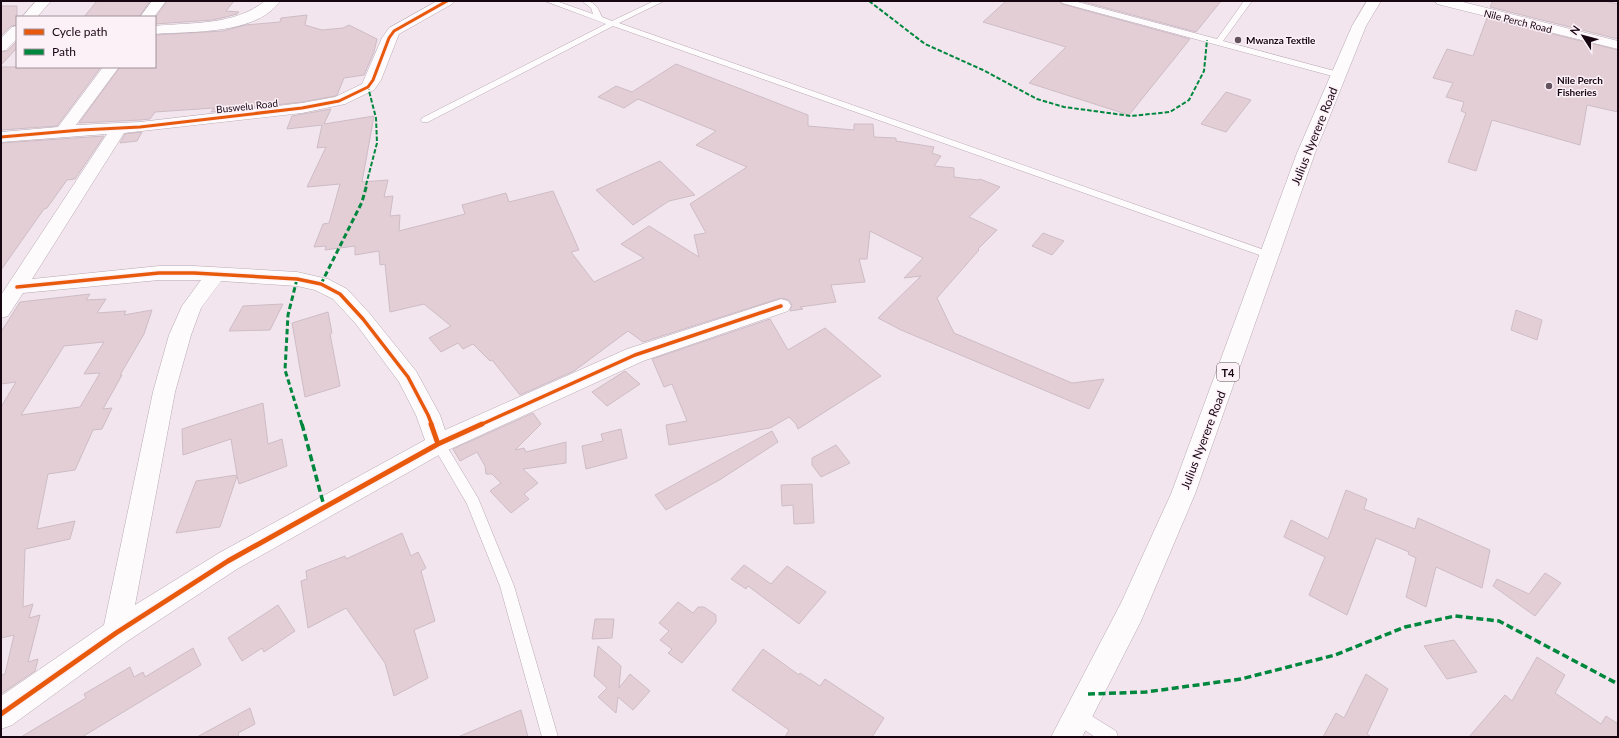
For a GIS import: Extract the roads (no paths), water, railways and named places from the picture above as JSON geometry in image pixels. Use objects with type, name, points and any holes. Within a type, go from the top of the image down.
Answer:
[{"type":"main road","points":[[30,16],[44,1]]},
{"type":"main road","points":[[148,16],[159,1]]},
{"type":"main road","points":[[156,30],[230,23],[260,12],[273,1]]},
{"type":"main road","name":"Buswelu Road","points":[[1,137],[64,131],[118,129],[302,108],[339,101],[368,87],[373,80],[389,38],[394,31],[447,1]]},
{"type":"main road","name":"Julius Nyerere Road","points":[[1066,737],[1131,612],[1183,494],[1306,153],[1359,26],[1374,1]]},
{"type":"main road","name":"Nile Perch Road","points":[[1442,1],[1618,45]]},
{"type":"main road","points":[[1,47],[16,31]]},
{"type":"main road","points":[[64,131],[109,68]]},
{"type":"main road","points":[[1,311],[118,129]]},
{"type":"main road","points":[[17,287],[158,273],[194,273],[297,279],[321,284],[340,294],[363,319],[408,377],[428,415],[438,444]]},
{"type":"main road","points":[[116,633],[164,392],[180,335],[192,306],[215,275]]},
{"type":"main road","points":[[1,714],[116,633],[228,561],[438,444],[635,355],[781,306]]},
{"type":"lane","points":[[549,1],[1269,255]]},
{"type":"lane","points":[[586,1],[594,7],[599,19]]},
{"type":"lane","points":[[425,120],[611,24],[660,1]]},
{"type":"lane","points":[[1065,1],[1339,75]]},
{"type":"lane","points":[[1218,43],[1248,1]]},
{"type":"lane","points":[[438,444],[473,502],[507,586],[550,737]]},
{"type":"lane","points":[[1077,715],[1110,737]]},
{"type":"place","name":"Mwanza Textile","points":[[1238,40]]},
{"type":"place","name":"Nile Perch Fisheries","points":[[1549,86]]}]
